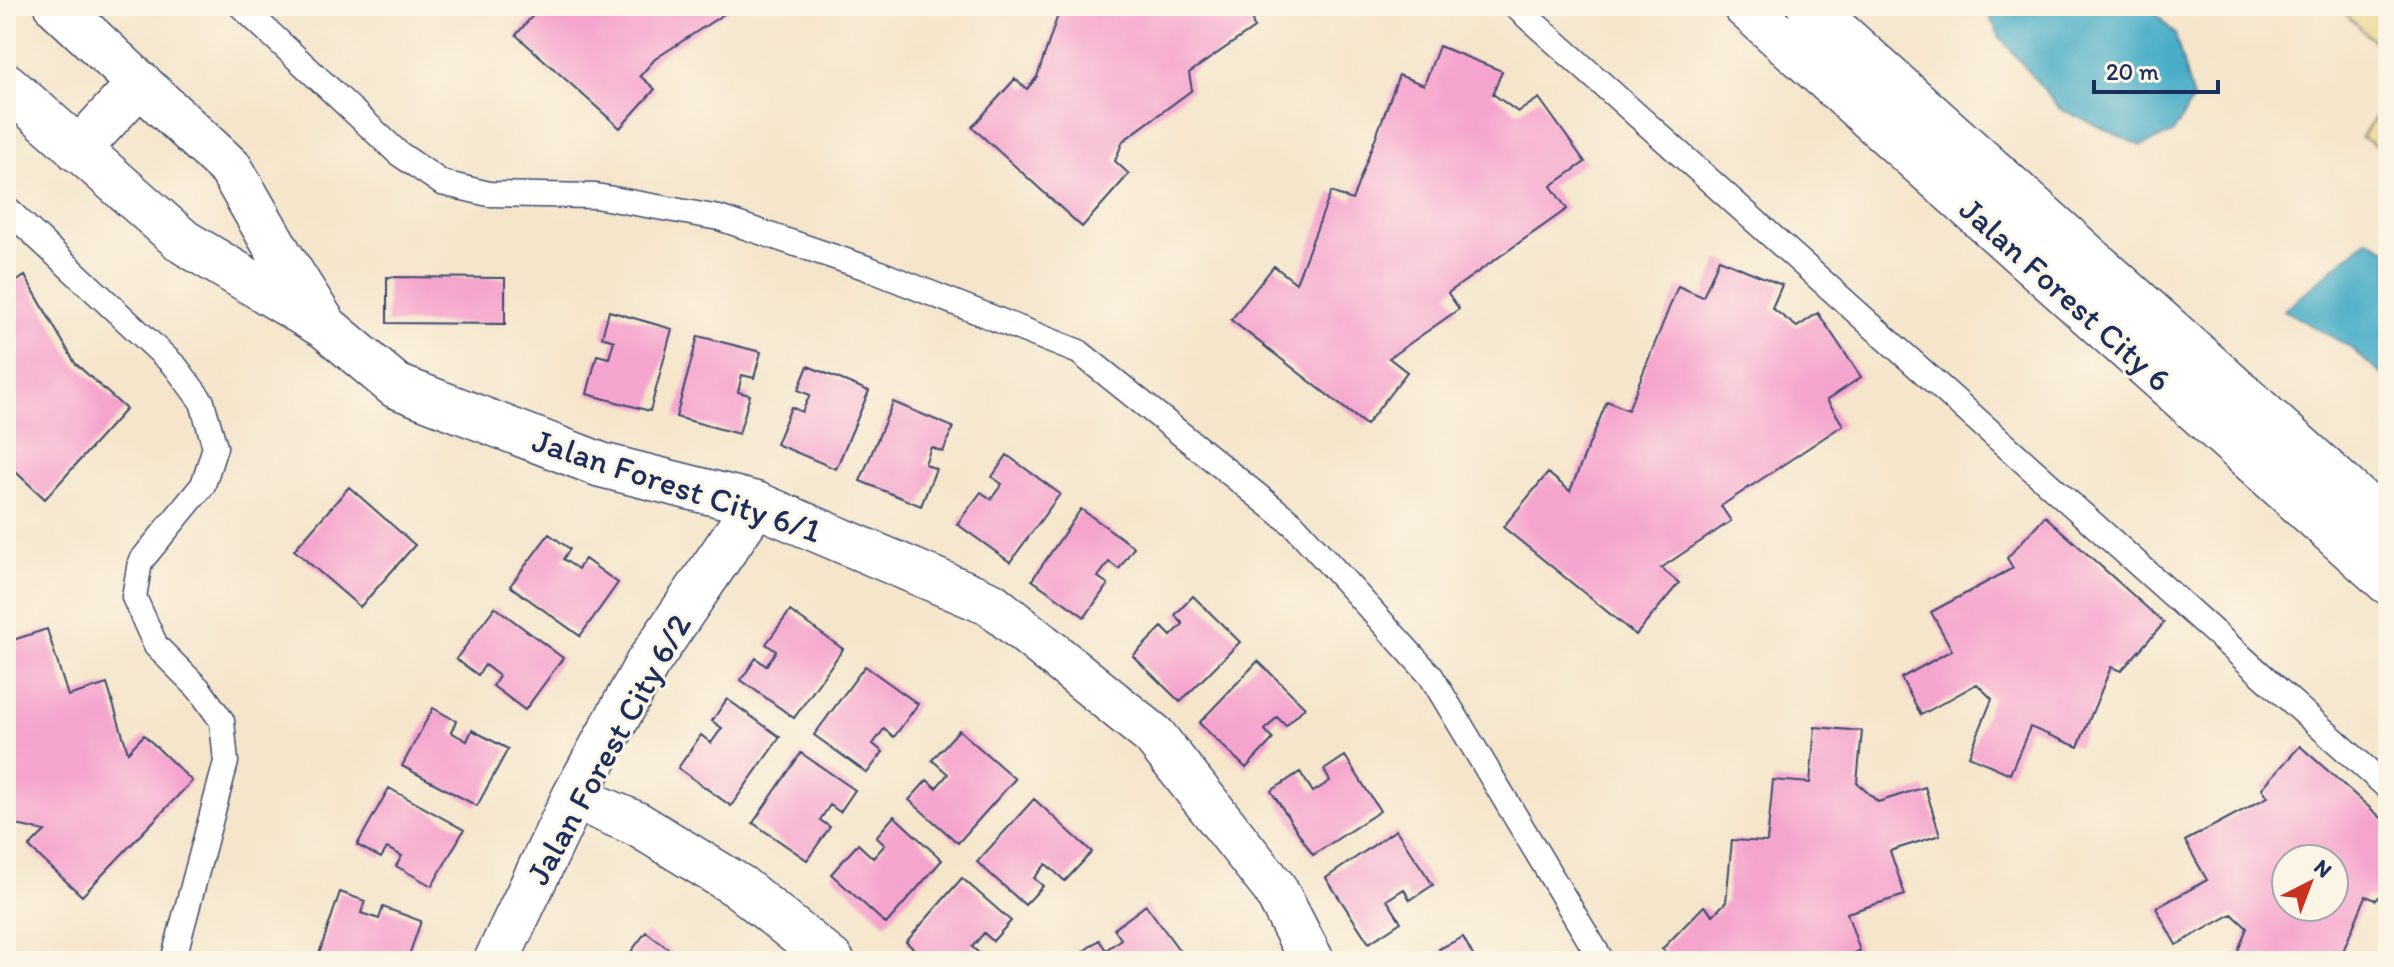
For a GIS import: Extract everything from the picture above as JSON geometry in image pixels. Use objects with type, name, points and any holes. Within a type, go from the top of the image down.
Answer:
[{"type":"street","name":"Jalan Forest City 6/1","points":[[57,6],[231,169],[326,327]]},
{"type":"street","name":"Jalan Forest City 6","points":[[1745,6],[2388,582]]},
{"type":"street","name":"Jalan Forest City 6","points":[[1809,6],[2388,526]]},
{"type":"street","points":[[78,150],[140,83]]},
{"type":"street","name":"Jalan Forest City 6/1","points":[[6,85],[184,242],[326,327],[396,386],[601,465],[756,504],[991,604],[1154,736],[1275,889],[1312,961]]},
{"type":"street","name":"Jalan Forest City 6/2","points":[[496,961],[574,797],[647,664],[756,504]]},
{"type":"street","points":[[574,797],[637,824],[740,887],[832,961]]},
{"type":"lane","points":[[241,6],[398,153],[442,183],[489,194],[596,196],[719,218],[867,268],[1079,352],[1293,524],[1431,676],[1602,961]]},
{"type":"lane","points":[[1515,6],[2388,788]]},
{"type":"lane","points":[[6,208],[176,367],[202,402],[215,447],[203,485],[140,562],[134,597],[156,646],[199,689],[222,721],[226,762],[173,961]]},
{"type":"sand","points":[[2337,6],[2388,6],[2388,55]]},
{"type":"sand","points":[[2388,100],[2388,153],[2361,137]]},
{"type":"water","points":[[1984,6],[2149,6],[2175,34],[2193,99],[2173,133],[2141,146],[2060,109],[2000,37]]},
{"type":"water","points":[[2368,239],[2388,250],[2388,380],[2348,346],[2284,310]]},
{"type":"building","points":[[541,6],[736,6],[655,59],[640,76],[655,89],[620,128],[516,35]]},
{"type":"building","points":[[1061,6],[1258,6],[1250,11],[1254,28],[1189,73],[1192,90],[1123,141],[1115,161],[1129,174],[1082,227],[972,127],[1015,79],[1027,89],[1037,77]]},
{"type":"building","points":[[1439,46],[1502,71],[1493,94],[1518,112],[1539,98],[1585,162],[1551,186],[1567,209],[1448,293],[1459,309],[1389,358],[1407,372],[1366,425],[1231,320],[1274,266],[1296,283],[1331,192],[1352,200],[1399,75],[1424,85]]},
{"type":"building","points":[[1719,259],[1782,285],[1772,308],[1797,327],[1818,313],[1861,377],[1827,400],[1843,425],[1721,506],[1731,521],[1661,568],[1679,583],[1636,635],[1503,527],[1548,473],[1570,491],[1607,401],[1628,410],[1678,286],[1703,297]]},
{"type":"building","points":[[6,274],[12,284],[25,276],[75,363],[126,409],[45,499],[6,463]]},
{"type":"building","points":[[387,277],[505,278],[505,324],[387,323]]},
{"type":"building","points":[[609,311],[672,329],[650,411],[587,394],[597,355],[609,358],[614,341],[602,337]]},
{"type":"building","points":[[698,336],[761,352],[754,378],[742,375],[738,392],[750,395],[739,434],[676,417]]},
{"type":"building","points":[[808,366],[869,391],[836,469],[776,444],[791,407],[802,412],[810,395],[798,390]]},
{"type":"building","points":[[893,402],[953,427],[943,452],[931,447],[925,464],[936,469],[921,506],[860,481]]},
{"type":"building","points":[[1007,455],[1060,494],[1010,562],[957,524],[981,492],[991,499],[1002,484],[992,477]]},
{"type":"building","points":[[349,487],[415,545],[360,607],[294,550]]},
{"type":"building","points":[[1081,509],[1134,547],[1119,569],[1109,562],[1098,577],[1108,584],[1085,617],[1032,580]]},
{"type":"building","points":[[2045,516],[2164,623],[2121,671],[2111,667],[2078,747],[2030,727],[2010,774],[1969,756],[1992,699],[1977,684],[1921,715],[1901,678],[1952,650],[1931,612],[2013,568],[2007,558]]},
{"type":"building","points":[[549,534],[570,549],[563,559],[578,569],[585,559],[618,583],[580,636],[510,586]]},
{"type":"building","points":[[1193,596],[1240,642],[1180,702],[1133,656],[1162,627],[1171,636],[1183,624],[1175,615]]},
{"type":"building","points":[[495,607],[563,658],[525,710],[493,686],[499,676],[485,665],[478,675],[456,659]]},
{"type":"building","points":[[790,611],[843,649],[794,718],[741,680],[756,658],[766,666],[776,651],[766,644]]},
{"type":"building","points":[[6,622],[13,640],[47,629],[68,696],[107,684],[128,752],[144,735],[192,781],[82,896],[29,847],[45,831],[6,823]]},
{"type":"building","points":[[1258,661],[1305,707],[1286,726],[1277,717],[1265,730],[1273,739],[1246,768],[1199,723]]},
{"type":"building","points":[[865,666],[918,704],[894,737],[884,729],[873,744],[883,752],[867,773],[814,735]]},
{"type":"building","points":[[727,699],[780,737],[731,806],[678,768],[701,735],[711,743],[722,728],[712,721]]},
{"type":"building","points":[[433,708],[456,721],[451,732],[467,741],[472,730],[508,749],[477,806],[402,766]]},
{"type":"building","points":[[1815,727],[1862,731],[1857,783],[1878,802],[1925,787],[1940,835],[1890,851],[1905,895],[1847,913],[1860,951],[1829,961],[1675,961],[1662,949],[1704,906],[1713,915],[1726,902],[1732,840],[1767,842],[1773,780],[1810,783]]},
{"type":"building","points":[[959,730],[1015,779],[958,843],[909,800],[927,780],[936,788],[948,774],[932,760]]},
{"type":"building","points":[[2300,746],[2388,824],[2388,888],[2376,900],[2366,896],[2339,961],[2296,961],[2285,956],[2283,961],[2234,961],[2247,928],[2232,914],[2176,945],[2156,908],[2207,880],[2185,841],[2268,797],[2262,788]]},
{"type":"building","points":[[801,753],[855,790],[840,812],[830,805],[820,820],[830,827],[807,860],[753,823]]},
{"type":"building","points":[[1345,756],[1380,811],[1313,855],[1271,791],[1300,772],[1313,792],[1330,781],[1324,770]]},
{"type":"building","points":[[389,788],[464,830],[432,886],[396,866],[402,856],[387,848],[381,858],[357,845]]},
{"type":"building","points":[[1034,799],[1092,852],[1065,881],[1046,864],[1034,878],[1043,886],[1025,905],[977,862]]},
{"type":"building","points":[[894,816],[942,860],[886,924],[831,874],[858,844],[873,858],[885,845],[876,837]]},
{"type":"building","points":[[1396,830],[1433,885],[1410,900],[1404,889],[1387,900],[1401,922],[1369,943],[1326,878]]},
{"type":"building","points":[[962,878],[1011,921],[993,941],[984,933],[972,947],[988,961],[927,961],[906,942]]},
{"type":"building","points":[[340,892],[365,901],[361,913],[379,919],[383,907],[421,921],[407,961],[339,961],[319,954]]},
{"type":"building","points":[[1146,905],[1185,958],[1181,961],[1081,961],[1077,956],[1099,940],[1106,950],[1121,939],[1114,929]]},
{"type":"building","points":[[646,932],[685,961],[624,961]]},
{"type":"building","points":[[1463,937],[1476,961],[1445,961],[1439,949]]}]
